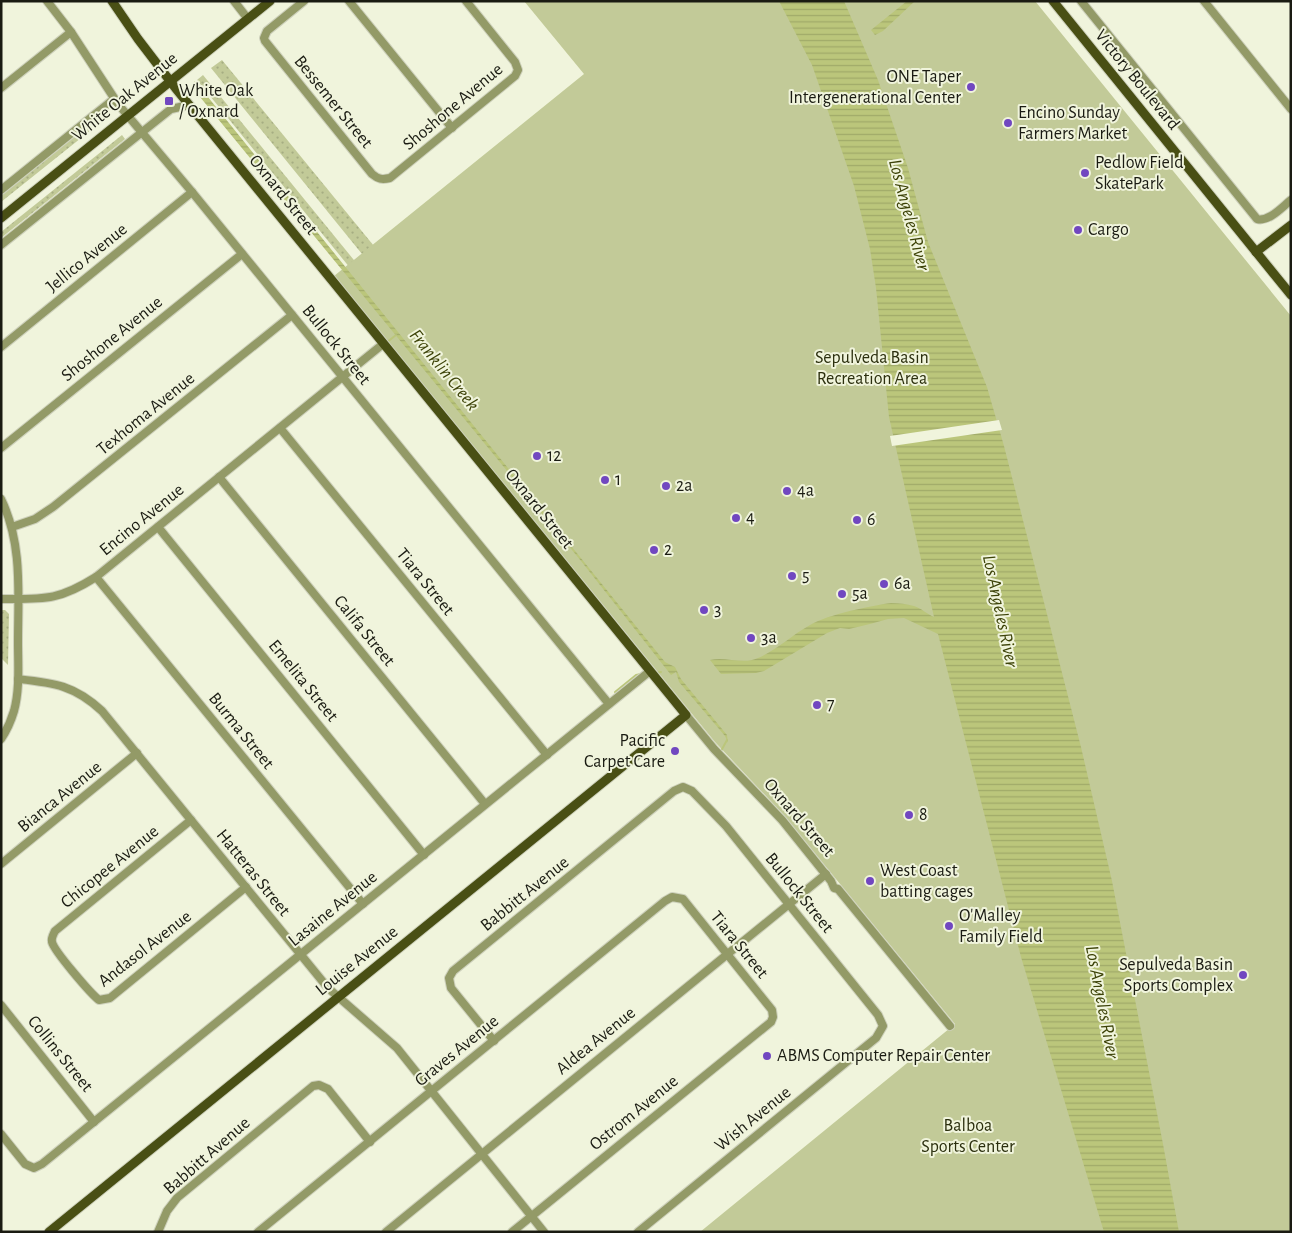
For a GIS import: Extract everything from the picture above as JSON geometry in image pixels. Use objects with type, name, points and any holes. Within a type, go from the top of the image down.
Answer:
[{"type":"main road","name":"Oxnard Street","points":[[112,1],[170,82],[686,715]]},
{"type":"main road","name":"White Oak Avenue","points":[[1,218],[270,1]]},
{"type":"main road","name":"Victory Boulevard","points":[[1053,1],[1291,295]]},
{"type":"main road","points":[[1256,252],[1291,224]]},
{"type":"main road","name":"Louise Avenue","points":[[49,1232],[686,715]]},
{"type":"street","name":"Bullock Street","points":[[47,1],[71,32],[114,99],[609,704]]},
{"type":"street","name":"Bessemer Street","points":[[304,1],[267,31],[264,38],[265,41],[372,174],[380,179]]},
{"type":"street","points":[[349,1],[452,128]]},
{"type":"street","name":"Shoshone Avenue","points":[[380,179],[390,178],[515,76],[518,70],[515,62],[466,1]]},
{"type":"street","name":"Victory Boulevard","points":[[1081,1],[1257,219],[1267,218],[1291,200]]},
{"type":"street","points":[[1204,1],[1291,109]]},
{"type":"street","points":[[235,2],[248,19]]},
{"type":"street","points":[[1,88],[71,32]]},
{"type":"street","name":"White Oak Avenue","points":[[1,190],[114,99]]},
{"type":"street","points":[[1,245],[171,109],[189,105]]},
{"type":"street","name":"Jellico Avenue","points":[[1,347],[192,192]]},
{"type":"street","name":"Shoshone Avenue","points":[[1,448],[242,254]]},
{"type":"street","name":"Texhoma Avenue","points":[[12,527],[36,518],[53,507],[292,315]]},
{"type":"street","name":"Encino Avenue","points":[[1,599],[47,599],[80,588],[383,344]]},
{"type":"street","name":"Tiara Street","points":[[280,428],[547,755]]},
{"type":"street","name":"Califa Street","points":[[219,476],[485,804]]},
{"type":"street","points":[[1,499],[12,527],[18,556],[18,679],[14,710],[1,739]]},
{"type":"street","name":"Emelita Street","points":[[158,526],[424,855]]},
{"type":"street","name":"Burma Street","points":[[96,577],[363,904]]},
{"type":"street","name":"Lasaine Avenue","points":[[1,1134],[26,1164],[34,1168],[42,1164],[650,671]]},
{"type":"street","name":"Hatteras Street","points":[[18,679],[50,682],[67,688],[82,695],[102,711],[337,998],[390,1041],[544,1232]]},
{"type":"street","name":"Oxnard Street","points":[[686,715],[714,749],[782,820],[826,874],[833,886],[838,889],[950,1026]]},
{"type":"street","name":"Bianca Avenue","points":[[1,864],[137,754]]},
{"type":"street","name":"Bullock Street","points":[[683,787],[692,791],[726,826],[878,1015],[883,1026]]},
{"type":"street","name":"Babbitt Avenue","points":[[494,1040],[451,988],[449,978],[453,971],[674,791],[683,787]]},
{"type":"street","name":"Chicopee Avenue","points":[[52,938],[60,925],[70,920],[191,820]]},
{"type":"street","name":"Aldea Avenue","points":[[386,1232],[826,874]]},
{"type":"street","name":"Andasol Avenue","points":[[52,938],[55,949],[88,990],[99,1000],[104,1000],[114,995],[246,887]]},
{"type":"street","name":"Tiara Street","points":[[677,897],[683,899],[688,904],[772,1010],[773,1017]]},
{"type":"street","name":"Graves Avenue","points":[[258,1232],[665,901],[677,897]]},
{"type":"street","name":"Collins Street","points":[[1,1006],[94,1122]]},
{"type":"street","name":"Ostrom Avenue","points":[[512,1232],[767,1026],[773,1017]]},
{"type":"street","name":"Wish Avenue","points":[[638,1232],[876,1038],[883,1026]]},
{"type":"street","name":"Babbitt Avenue","points":[[158,1232],[167,1211],[177,1198],[313,1086],[320,1085],[328,1089],[370,1142]]},
{"type":"green space","name":"Sepulveda Basin Recreation Area","points":[[524,1],[1035,1],[1291,316],[1291,1232],[700,1232],[955,1024],[781,812],[715,742],[334,276],[584,74]]},
{"type":"green space","points":[[222,60],[405,284],[388,286],[211,68]]},
{"type":"green space","points":[[203,75],[380,292],[482,430],[197,80]]},
{"type":"green space","points":[[98,118],[101,122],[1,202],[1,195]]},
{"type":"green space","points":[[122,135],[125,139],[1,238],[1,232]]},
{"type":"green space","points":[[1,610],[5,610],[9,614],[8,665],[1,658]]},
{"type":"water","name":"Los Angeles River","points":[[779,1],[844,1],[878,80],[908,168],[928,242],[987,387],[1004,446],[1081,747],[1112,881],[1179,1232],[1104,1232],[1021,957],[938,634],[904,618],[888,619],[849,629],[840,628],[827,633],[764,671],[756,673],[721,674],[710,660],[746,661],[758,658],[818,621],[872,606],[891,603],[906,604],[917,607],[934,617],[889,417],[876,288],[870,249],[854,186],[812,65]]},
{"type":"water","points":[[907,1],[915,1],[883,31],[875,35],[871,30]]},
{"type":"water","points":[[195,81],[665,662],[675,667],[681,679],[727,735],[728,743],[725,736],[679,682],[676,672],[671,675],[581,561],[191,86]]},
{"type":"pier","points":[[999,420],[1002,430],[892,446],[890,436]]},
{"type":"waterway","name":"Franklin Creek","points":[[386,343],[396,335]]},
{"type":"waterway","points":[[656,673],[661,672]]},
{"type":"waterway","points":[[615,692],[636,675],[641,674]]},
{"type":"waterway","points":[[721,751],[727,740]]},
{"type":"place","name":"ONE Taper Intergenerational Center","points":[[971,87]]},
{"type":"place","name":"White Oak / Oxnard","points":[[169,101]]},
{"type":"place","name":"Encino Sunday Farmers Market","points":[[1008,123]]},
{"type":"place","name":"Pedlow Field SkatePark","points":[[1085,173]]},
{"type":"place","name":"Cargo","points":[[1078,230]]},
{"type":"place","name":"12","points":[[537,456]]},
{"type":"place","name":"1","points":[[605,480]]},
{"type":"place","name":"2a","points":[[666,486]]},
{"type":"place","name":"4a","points":[[787,491]]},
{"type":"place","name":"4","points":[[736,518]]},
{"type":"place","name":"6","points":[[857,520]]},
{"type":"place","name":"2","points":[[654,550]]},
{"type":"place","name":"5","points":[[792,576]]},
{"type":"place","name":"6a","points":[[884,584]]},
{"type":"place","name":"5a","points":[[842,594]]},
{"type":"place","name":"3","points":[[704,610]]},
{"type":"place","name":"3a","points":[[751,638]]},
{"type":"place","name":"7","points":[[817,705]]},
{"type":"place","name":"Pacific Carpet Care","points":[[675,751]]},
{"type":"place","name":"8","points":[[909,815]]},
{"type":"place","name":"West Coast batting cages","points":[[870,881]]},
{"type":"place","name":"O'Malley Family Field","points":[[949,926]]},
{"type":"place","name":"Sepulveda Basin Sports Complex","points":[[1243,975]]},
{"type":"place","name":"ABMS Computer Repair Center","points":[[767,1056]]},
{"type":"park label","name":"Balboa Sports Center","points":[[968,1136]]}]
